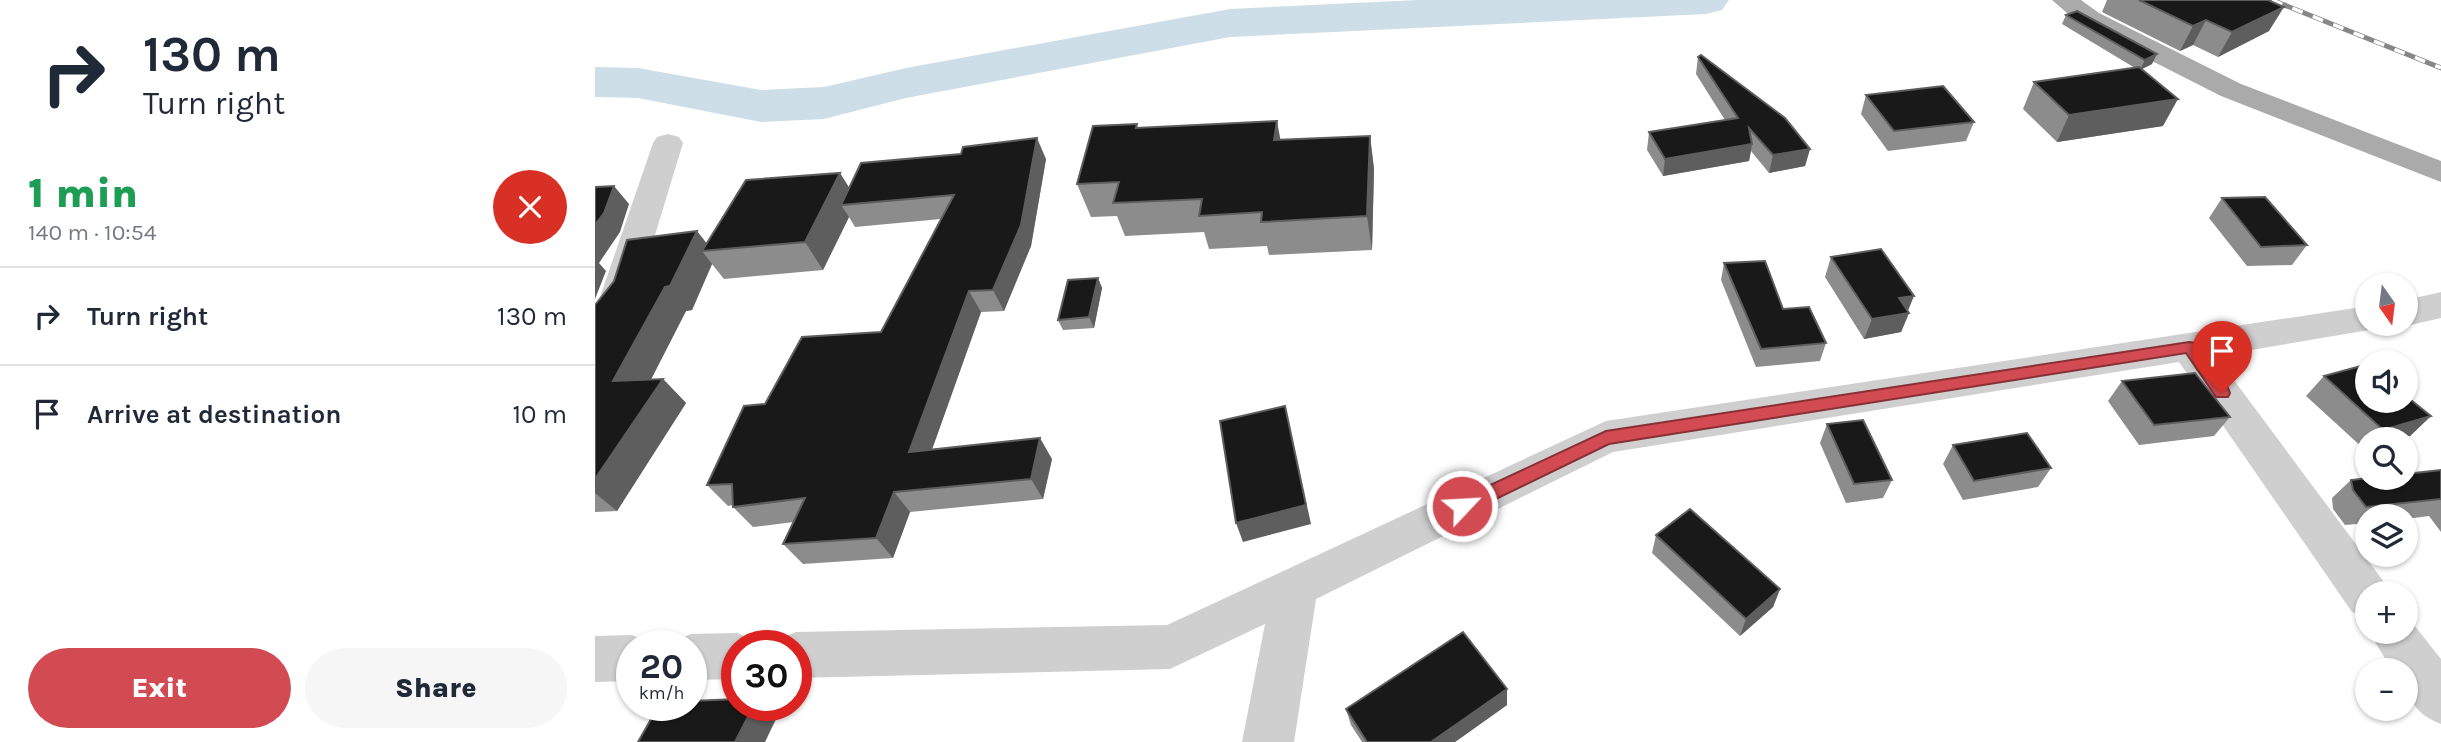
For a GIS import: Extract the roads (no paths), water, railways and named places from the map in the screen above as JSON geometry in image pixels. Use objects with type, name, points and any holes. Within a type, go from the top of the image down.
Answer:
[{"type":"main road","points":[[2065,0],[2090,19],[2231,90],[2441,172]]},
{"type":"street","points":[[595,332],[616,304],[668,143]]},
{"type":"street","points":[[2419,310],[2441,305]]},
{"type":"street","points":[[812,654],[1170,647],[1606,438],[2355,321]]},
{"type":"street","points":[[2189,347],[2357,581]]},
{"type":"street","points":[[1268,742],[1295,587]]},
{"type":"street","points":[[2402,644],[2441,699]]},
{"type":"street","points":[[595,659],[616,658]]},
{"type":"waterway","points":[[595,82],[638,83],[761,106],[824,103],[906,83],[1230,23],[1706,0]]},
{"type":"railway","points":[[2272,0],[2441,68]]}]
